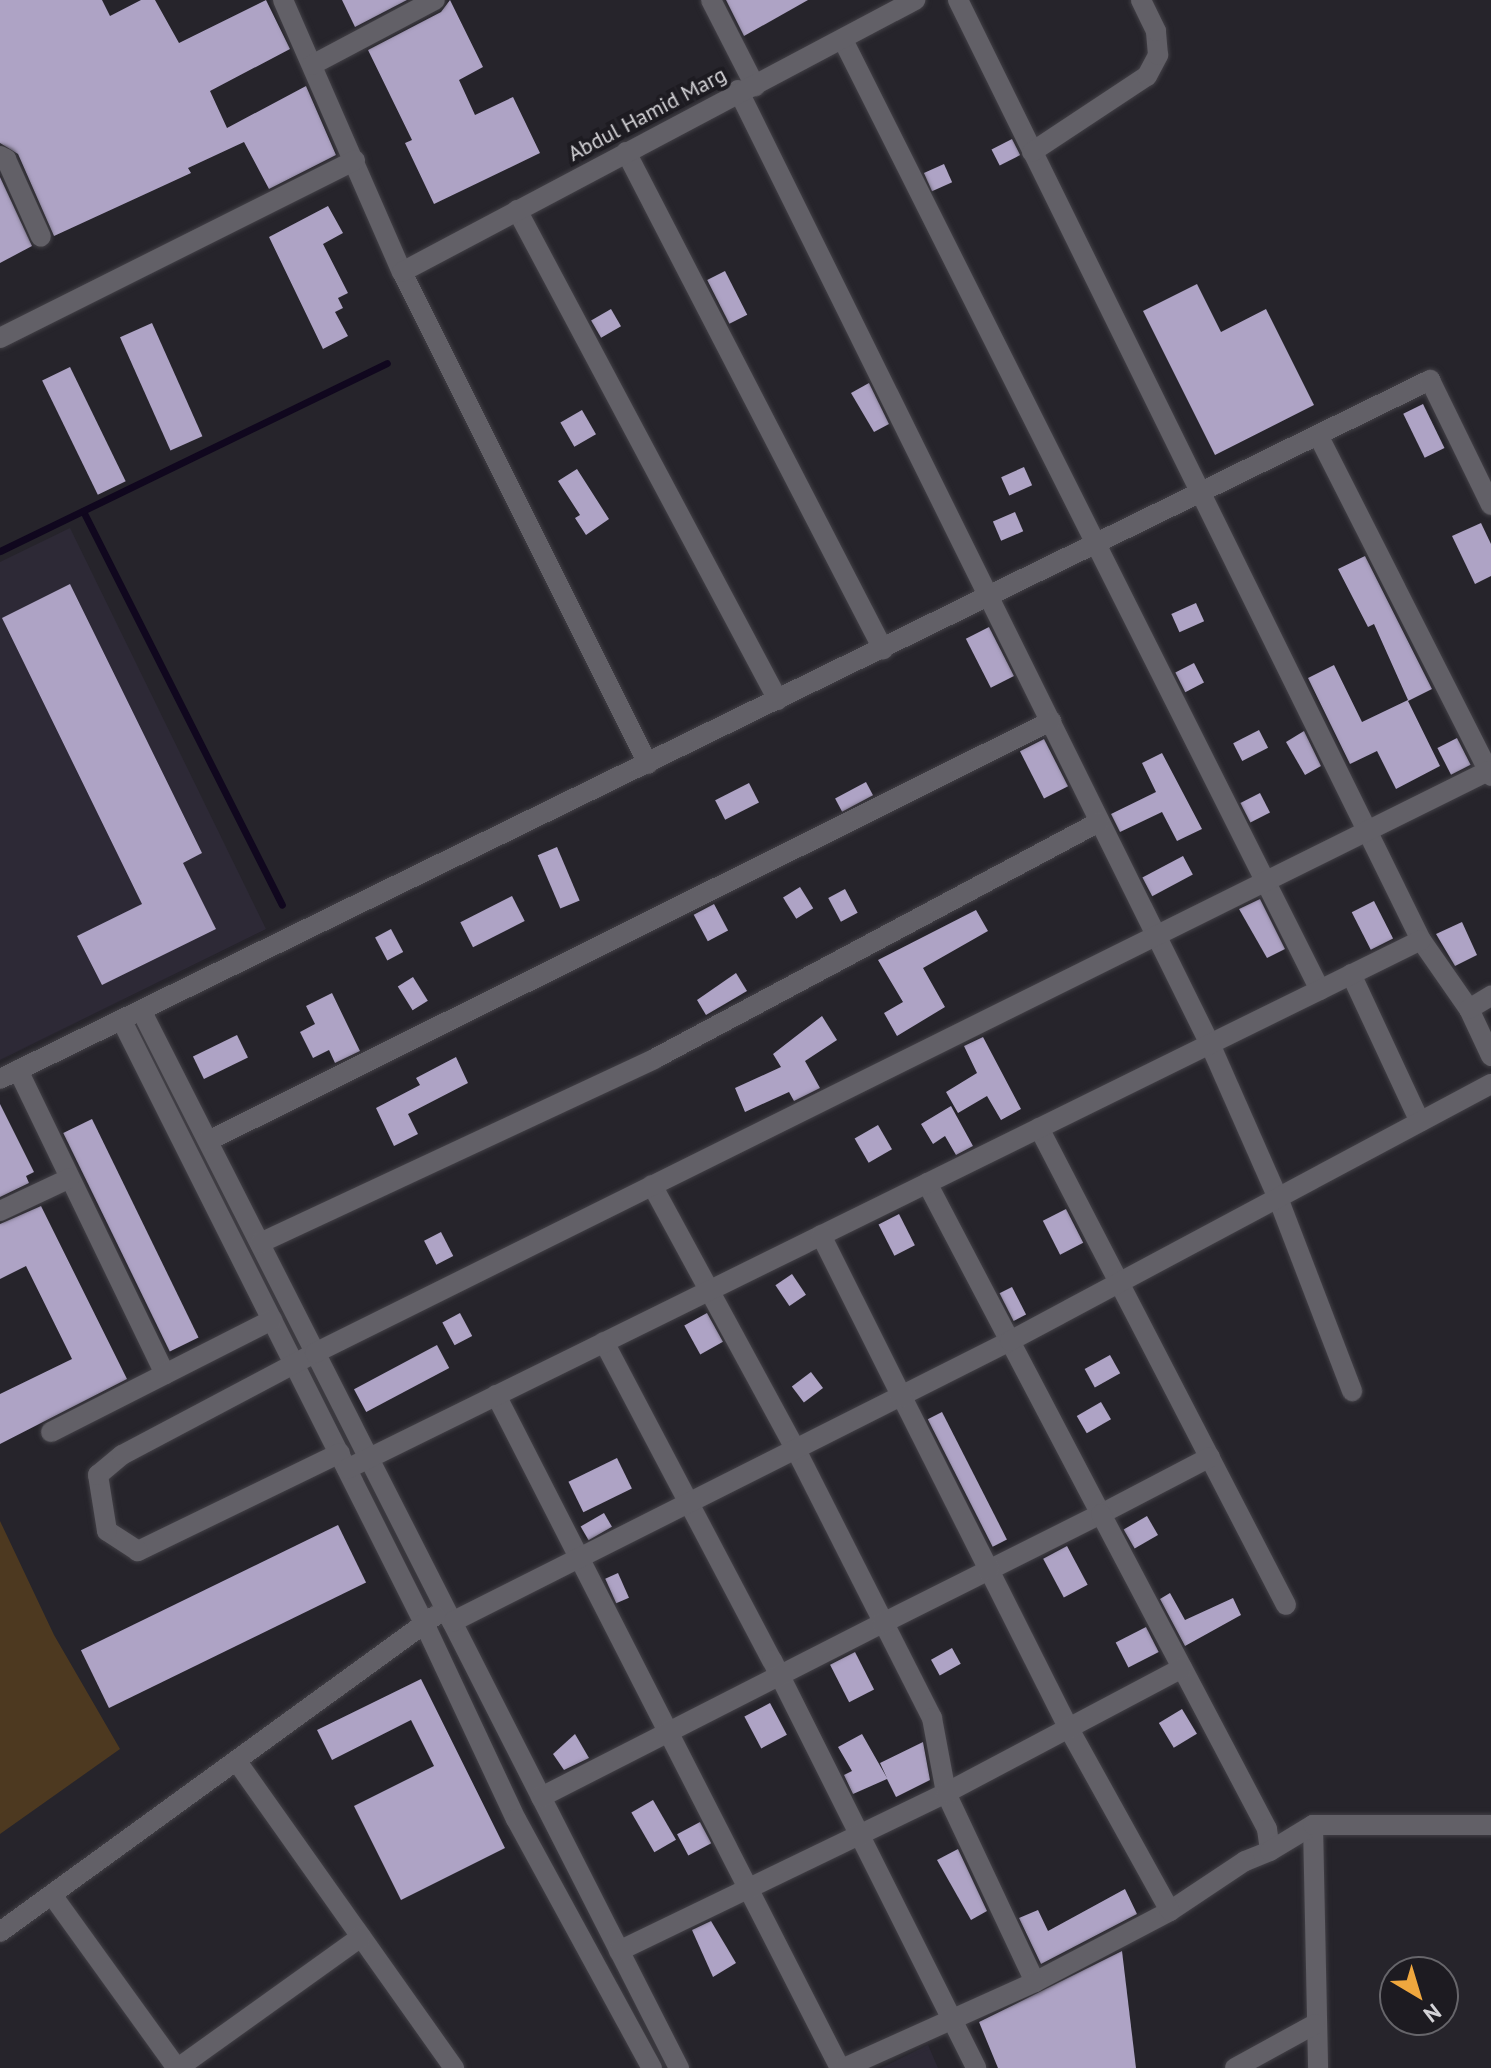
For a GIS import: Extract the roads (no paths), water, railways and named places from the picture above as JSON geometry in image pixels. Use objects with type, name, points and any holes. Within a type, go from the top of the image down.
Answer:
[{"type":"street","points":[[283,0],[402,272],[648,764]]},
{"type":"street","points":[[312,65],[435,0]]},
{"type":"street","points":[[711,0],[746,88],[1099,822],[1210,1044],[1278,1198],[1352,1391]]},
{"type":"street","name":"Abdul Hamid Marg","points":[[402,272],[915,0]]},
{"type":"street","points":[[958,0],[1421,940],[1469,1009],[1491,1056]]},
{"type":"street","points":[[1032,152],[1147,76],[1158,55],[1156,31],[1141,0]]},
{"type":"street","points":[[843,40],[1093,546],[1266,878],[1320,990]]},
{"type":"street","points":[[626,152],[883,649]]},
{"type":"street","points":[[0,156],[41,237]]},
{"type":"street","points":[[0,338],[355,160]]},
{"type":"street","points":[[517,210],[778,700]]},
{"type":"street","points":[[165,1374],[70,1178],[9,1075],[1430,380],[1491,505]]},
{"type":"street","points":[[1318,435],[1490,773],[1266,878],[315,1353],[122,1455],[98,1475],[107,1531],[138,1551],[343,1461],[369,1458],[1421,940]]},
{"type":"street","points":[[208,1141],[1051,721]]},
{"type":"street","points":[[260,1243],[654,1059],[1099,822]]},
{"type":"street","points":[[1351,974],[1420,1122]]},
{"type":"street","points":[[1469,1009],[1491,996]]},
{"type":"street","points":[[142,1012],[679,2068]]},
{"type":"street","points":[[122,1021],[424,1623],[516,1819],[652,2068]]},
{"type":"street","points":[[0,1932],[238,1763],[424,1623],[449,1616],[579,1557],[902,1397],[1491,1084]]},
{"type":"street","points":[[1039,1128],[1121,1281],[1286,1605]]},
{"type":"street","points":[[0,1211],[70,1178]]},
{"type":"street","points":[[927,1183],[1267,1829],[1270,1851]]},
{"type":"street","points":[[652,1185],[795,1448],[932,1718],[946,1793],[1035,1982]]},
{"type":"street","points":[[821,1235],[1069,1729],[1170,1911]]},
{"type":"street","points":[[51,1432],[272,1320]]},
{"type":"street","points":[[604,1342],[780,1676],[976,2068]]},
{"type":"street","points":[[496,1395],[842,2068],[950,2017],[1035,1982],[1170,1911],[1245,1861],[1270,1851],[1313,1825],[1491,1825]]},
{"type":"street","points":[[541,1797],[1210,1457]]},
{"type":"street","points":[[619,1951],[946,1793],[1182,1668]]},
{"type":"street","points":[[238,1763],[454,2068]]},
{"type":"street","points":[[1313,1825],[1318,2068]]},
{"type":"street","points":[[52,1895],[177,2068],[361,1937]]},
{"type":"street","points":[[1235,2068],[1315,2024]]},
{"type":"waterway","points":[[0,551],[387,363]]},
{"type":"waterway","points":[[83,511],[282,905]]}]
